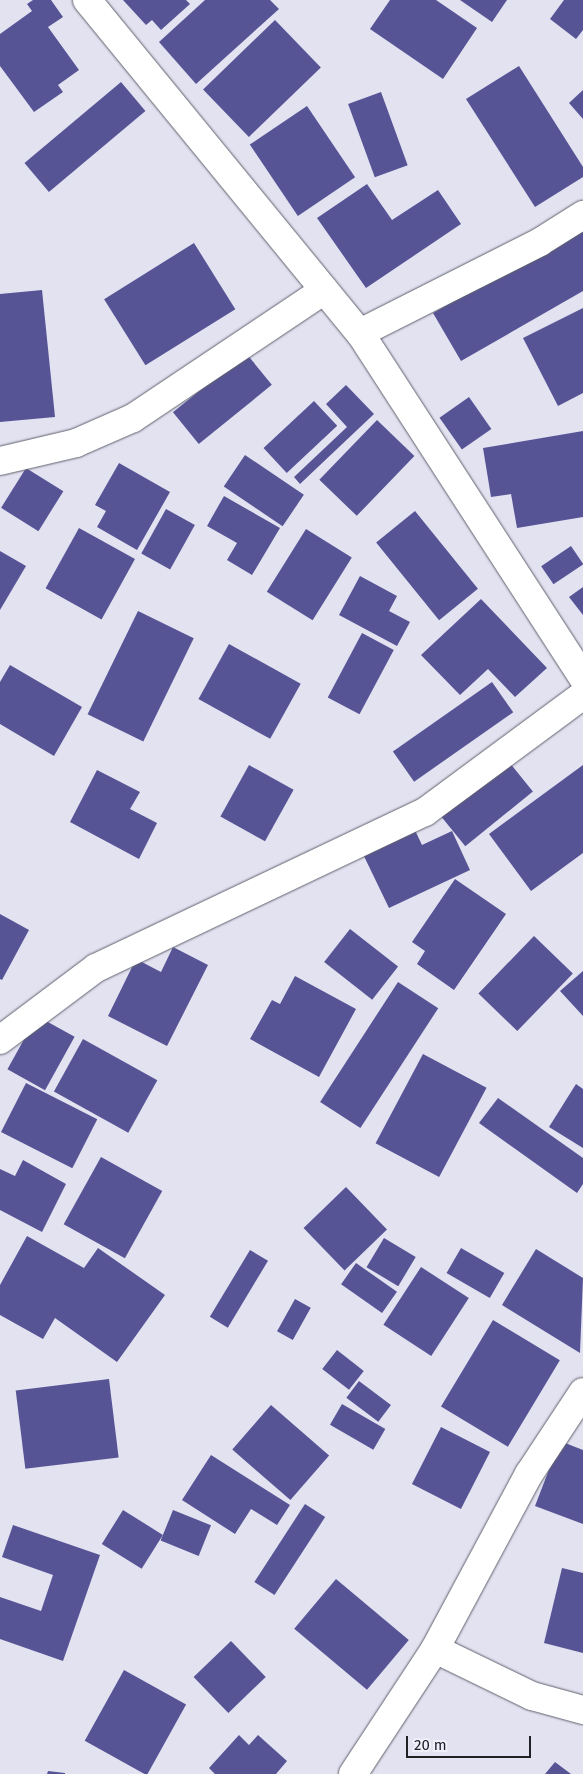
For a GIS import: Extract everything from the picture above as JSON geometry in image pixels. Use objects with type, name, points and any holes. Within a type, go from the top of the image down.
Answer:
[{"type":"street","points":[[87,0],[360,333],[583,678]]},
{"type":"street","points":[[360,333],[540,242],[583,214]]},
{"type":"street","points":[[0,461],[76,443],[133,418],[324,290]]},
{"type":"street","points":[[0,1040],[96,968],[425,812],[583,696]]},
{"type":"street","points":[[353,1774],[435,1649],[529,1474],[583,1392]]},
{"type":"street","points":[[435,1649],[532,1696],[583,1710]]},
{"type":"building","points":[[33,0],[51,0],[63,17],[48,27],[79,70],[58,85],[63,92],[34,112],[0,66],[0,34],[32,11],[27,4]]},
{"type":"building","points":[[123,0],[186,0],[190,4],[161,30],[152,20],[146,25]]},
{"type":"building","points":[[205,0],[270,0],[279,9],[196,84],[159,42]]},
{"type":"building","points":[[390,0],[436,0],[477,28],[443,79],[370,29]]},
{"type":"building","points":[[460,0],[507,0],[492,22]]},
{"type":"building","points":[[564,0],[583,0],[583,30],[576,39],[550,19]]},
{"type":"building","points":[[275,20],[321,67],[249,137],[203,89]]},
{"type":"building","points":[[519,66],[583,167],[583,177],[535,207],[466,99]]},
{"type":"building","points":[[121,82],[145,111],[49,192],[24,163]]},
{"type":"building","points":[[583,90],[583,119],[569,103]]},
{"type":"building","points":[[381,92],[408,165],[375,177],[348,104]]},
{"type":"building","points":[[307,106],[355,177],[298,216],[250,145]]},
{"type":"building","points":[[367,184],[392,220],[438,190],[461,224],[366,288],[317,218]]},
{"type":"building","points":[[583,227],[583,291],[461,361],[433,313]]},
{"type":"building","points":[[194,243],[235,309],[145,365],[104,299]]},
{"type":"building","points":[[42,290],[55,417],[0,422],[0,294]]},
{"type":"building","points":[[583,308],[583,393],[558,406],[523,338]]},
{"type":"building","points":[[246,353],[272,385],[199,444],[173,412]]},
{"type":"building","points":[[346,385],[374,414],[300,484],[294,477],[347,427],[326,404]]},
{"type":"building","points":[[469,397],[491,429],[462,450],[440,418]]},
{"type":"building","points":[[314,401],[337,426],[287,473],[264,448]]},
{"type":"building","points":[[377,420],[414,456],[357,516],[319,480]]},
{"type":"building","points":[[583,431],[583,517],[517,528],[511,494],[491,497],[483,448]]},
{"type":"building","points":[[245,455],[304,495],[283,526],[224,487]]},
{"type":"building","points":[[119,463],[170,492],[137,550],[97,527],[106,511],[95,505]]},
{"type":"building","points":[[26,468],[63,491],[38,531],[1,508]]},
{"type":"building","points":[[224,496],[280,528],[252,575],[227,560],[237,543],[207,526]]},
{"type":"building","points":[[166,509],[195,525],[170,570],[141,554]]},
{"type":"building","points":[[415,511],[478,589],[439,620],[376,542]]},
{"type":"building","points":[[79,528],[135,559],[102,619],[46,588]]},
{"type":"building","points":[[306,529],[352,558],[313,620],[267,592]]},
{"type":"building","points":[[571,546],[583,564],[553,584],[541,566]]},
{"type":"building","points":[[0,551],[26,566],[0,610]]},
{"type":"building","points":[[360,576],[397,596],[389,611],[410,622],[397,646],[339,615]]},
{"type":"building","points":[[583,587],[583,615],[569,597]]},
{"type":"building","points":[[481,599],[547,668],[515,697],[488,669],[460,695],[421,655]]},
{"type":"building","points":[[138,611],[194,638],[143,742],[88,714]]},
{"type":"building","points":[[362,633],[394,650],[360,714],[328,697]]},
{"type":"building","points":[[229,644],[301,684],[270,739],[198,699]]},
{"type":"building","points":[[10,665],[82,707],[54,756],[0,724],[0,682]]},
{"type":"building","points":[[492,682],[513,712],[414,782],[393,751]]},
{"type":"building","points":[[509,762],[533,792],[465,846],[441,817]]},
{"type":"building","points":[[249,765],[294,790],[265,841],[220,817]]},
{"type":"building","points":[[583,765],[583,853],[531,891],[489,834]]},
{"type":"building","points":[[97,770],[140,792],[130,809],[157,823],[139,859],[70,822]]},
{"type":"building","points":[[413,826],[422,845],[452,831],[470,870],[389,908],[361,850]]},
{"type":"building","points":[[455,879],[506,914],[454,990],[417,964],[425,951],[412,942]]},
{"type":"building","points":[[0,914],[29,930],[2,980],[0,979]]},
{"type":"building","points":[[350,929],[398,967],[372,1000],[324,962]]},
{"type":"building","points":[[534,936],[573,974],[517,1031],[478,994]]},
{"type":"building","points":[[173,947],[208,965],[167,1046],[108,1016],[136,959],[161,972]]},
{"type":"building","points":[[583,971],[583,1016],[560,991]]},
{"type":"building","points":[[295,976],[356,1009],[319,1077],[250,1039],[272,1000],[280,1004]]},
{"type":"building","points":[[398,982],[438,1008],[360,1128],[320,1102]]},
{"type":"building","points":[[37,1016],[75,1037],[45,1090],[7,1069]]},
{"type":"building","points":[[83,1039],[157,1080],[128,1133],[54,1091]]},
{"type":"building","points":[[423,1054],[487,1088],[439,1177],[376,1143]]},
{"type":"building","points":[[26,1083],[97,1119],[72,1168],[1,1132]]},
{"type":"building","points":[[576,1084],[583,1089],[583,1148],[549,1127]]},
{"type":"building","points":[[498,1098],[583,1158],[583,1184],[577,1193],[479,1123]]},
{"type":"building","points":[[101,1157],[162,1191],[125,1258],[64,1224]]},
{"type":"building","points":[[23,1160],[66,1184],[42,1232],[0,1210],[0,1169],[15,1176]]},
{"type":"building","points":[[346,1187],[387,1229],[345,1270],[304,1228]]},
{"type":"building","points":[[27,1236],[84,1268],[98,1248],[165,1295],[117,1362],[55,1318],[43,1339],[0,1315],[0,1285]]},
{"type":"building","points":[[384,1238],[416,1257],[398,1286],[366,1267]]},
{"type":"building","points":[[461,1248],[504,1273],[490,1298],[446,1273]]},
{"type":"building","points":[[536,1249],[583,1278],[580,1353],[502,1305]]},
{"type":"building","points":[[250,1250],[268,1261],[228,1328],[210,1317]]},
{"type":"building","points":[[356,1263],[397,1292],[382,1313],[341,1284]]},
{"type":"building","points":[[421,1267],[469,1298],[431,1356],[383,1325]]},
{"type":"building","points":[[295,1299],[311,1308],[293,1340],[277,1331]]},
{"type":"building","points":[[493,1320],[560,1360],[508,1447],[441,1407]]},
{"type":"building","points":[[337,1350],[364,1371],[349,1390],[322,1369]]},
{"type":"building","points":[[109,1379],[119,1457],[25,1469],[16,1390]]},
{"type":"building","points":[[359,1381],[391,1405],[378,1422],[346,1398]]},
{"type":"building","points":[[342,1404],[385,1429],[373,1450],[330,1425]]},
{"type":"building","points":[[271,1405],[329,1456],[290,1500],[232,1450]]},
{"type":"building","points":[[441,1427],[490,1452],[461,1509],[412,1484]]},
{"type":"building","points":[[560,1441],[583,1450],[583,1524],[535,1506]]},
{"type":"building","points":[[211,1455],[290,1505],[277,1525],[251,1509],[235,1534],[182,1500]]},
{"type":"building","points":[[305,1504],[325,1517],[274,1595],[254,1582]]},
{"type":"building","points":[[123,1510],[163,1535],[142,1569],[102,1544]]},
{"type":"building","points":[[173,1510],[211,1525],[199,1556],[161,1541]]},
{"type":"building","points":[[13,1525],[100,1555],[63,1661],[0,1639],[0,1597],[41,1611],[53,1575],[2,1557]]},
{"type":"building","points":[[562,1568],[583,1573],[583,1653],[544,1643]]},
{"type":"building","points":[[336,1579],[409,1640],[367,1690],[294,1629]]},
{"type":"building","points":[[231,1641],[266,1677],[228,1713],[194,1677]]},
{"type":"building","points":[[124,1670],[186,1704],[148,1774],[85,1741]]},
{"type":"building","points":[[239,1735],[249,1745],[258,1735],[287,1761],[276,1774],[215,1774],[209,1768]]},
{"type":"building","points":[[555,1762],[571,1774],[545,1774]]},
{"type":"building","points":[[48,1771],[65,1773],[65,1774],[47,1774]]}]
